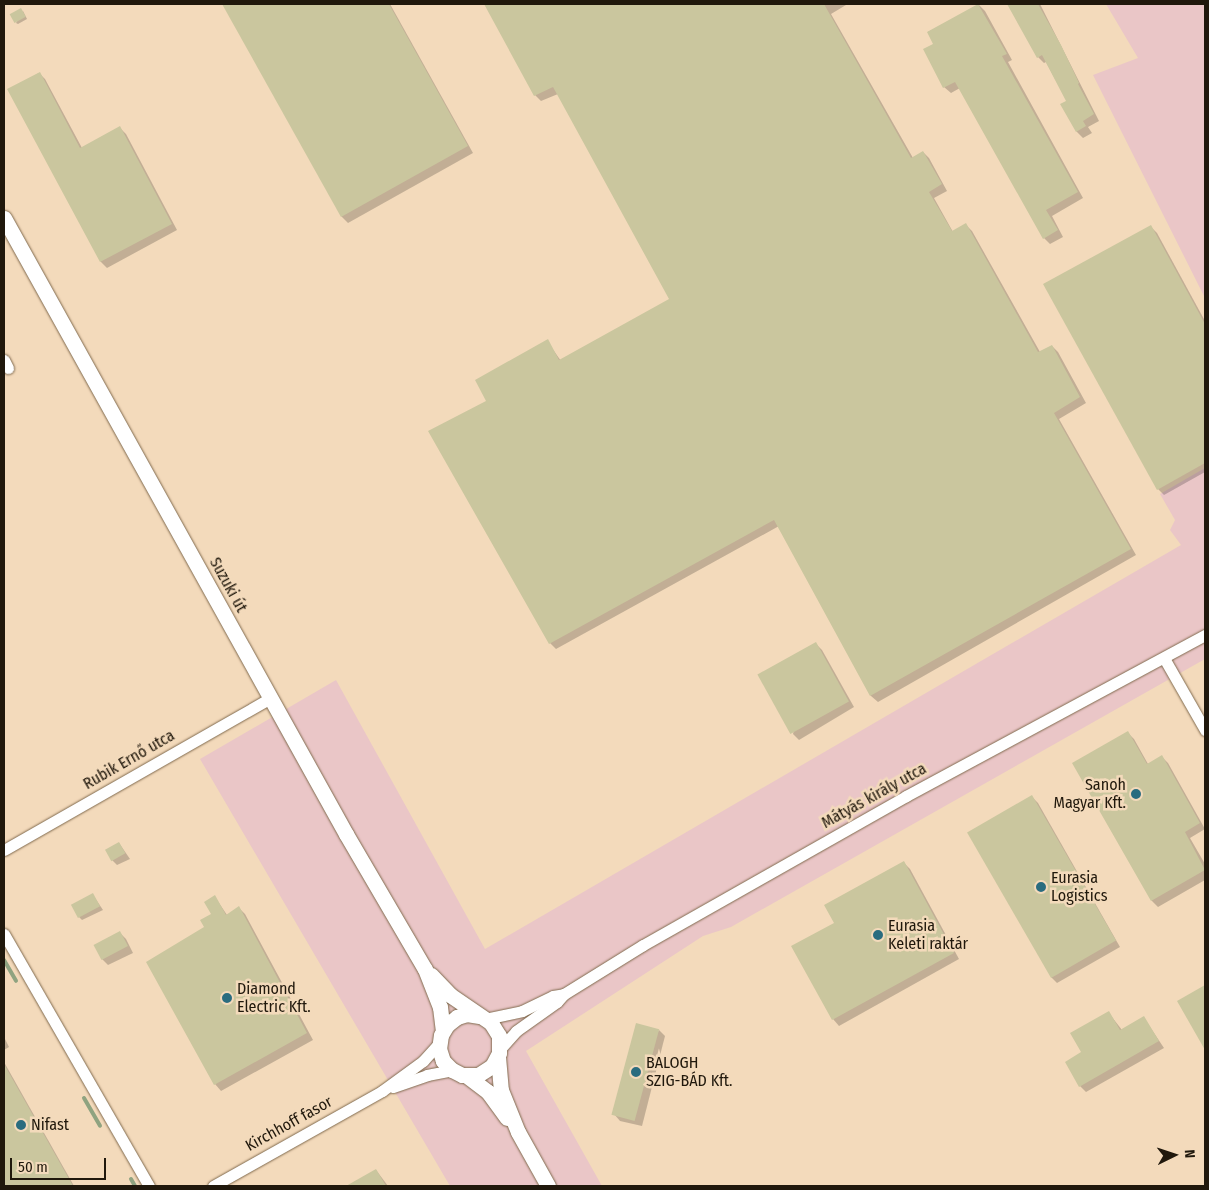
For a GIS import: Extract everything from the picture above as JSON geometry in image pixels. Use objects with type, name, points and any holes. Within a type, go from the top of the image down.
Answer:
[{"type":"main road","name":"Suzuki út","points":[[4,218],[270,698],[425,969]]},
{"type":"main road","points":[[425,969],[450,995],[482,1017],[496,1030],[501,1090],[518,1132],[548,1186]]},
{"type":"main road","points":[[425,969],[440,1007],[442,1057],[452,1070],[467,1076],[488,1092],[518,1132]]},
{"type":"main road","points":[[441,1036],[457,1017],[467,1014],[482,1017]]},
{"type":"main road","points":[[467,1076],[485,1072],[499,1053]]},
{"type":"street","name":"Mátyás király utca","points":[[499,1053],[527,1021],[557,1002],[564,994],[643,945],[906,796],[1205,635]]},
{"type":"street","points":[[1164,658],[1205,730]]},
{"type":"street","name":"Rubik Ernő utca","points":[[4,850],[270,698]]},
{"type":"street","points":[[4,934],[149,1186]]},
{"type":"street","name":"Mátyás király utca","points":[[482,1017],[522,1011],[553,996],[564,994]]},
{"type":"street","name":"Kirchhoff fasor","points":[[213,1186],[382,1091],[423,1061],[441,1036]]},
{"type":"street","name":"Kirchhoff fasor","points":[[382,1091],[427,1075],[452,1070]]},
{"type":"shaded area","points":[[1106,4],[1205,4],[1205,298],[1093,75],[1138,58]]},
{"type":"shaded area","points":[[1205,468],[1205,659],[731,927],[703,936],[526,1051],[602,1186],[450,1186],[200,759],[336,680],[485,949],[1181,545],[1170,530],[1175,520],[1160,494]]},
{"type":"building","points":[[222,4],[389,4],[468,146],[341,217]]},
{"type":"building","points":[[484,4],[824,4],[911,158],[923,151],[942,184],[929,192],[952,231],[966,223],[1038,352],[1052,345],[1080,397],[1054,413],[1131,549],[870,696],[774,520],[549,644],[428,431],[486,401],[475,380],[548,339],[559,360],[669,299],[553,87],[534,96]]},
{"type":"building","points":[[978,4],[1007,54],[1002,56],[1078,192],[1046,210],[1058,230],[1043,239],[955,82],[943,88],[923,49],[933,44],[927,32]]},
{"type":"building","points":[[1007,4],[1038,4],[1061,45],[1094,114],[1083,121],[1086,126],[1076,132],[1060,104],[1066,101],[1042,55],[1037,58]]},
{"type":"building","points":[[21,8],[26,17],[14,23],[10,14]]},
{"type":"building","points":[[40,72],[80,148],[120,126],[172,224],[100,262],[7,89]]},
{"type":"building","points":[[1151,225],[1205,324],[1205,463],[1157,490],[1043,284]]},
{"type":"building","points":[[816,642],[849,701],[790,734],[757,674]]},
{"type":"building","name":"Sanoh Magyar Kft.","points":[[1128,731],[1147,764],[1162,755],[1200,823],[1185,832],[1205,870],[1151,901],[1072,763]]},
{"type":"building","name":"Eurasia Logistics","points":[[1032,795],[1116,940],[1051,978],[967,832]]},
{"type":"building","points":[[119,842],[125,853],[111,861],[105,850]]},
{"type":"building","name":"Eurasia Keleti raktár","points":[[904,861],[954,953],[832,1020],[791,946],[834,923],[824,905]]},
{"type":"building","points":[[93,893],[100,906],[78,918],[71,905]]},
{"type":"building","name":"Diamond Electric Kft.","points":[[215,895],[226,915],[239,906],[307,1033],[214,1085],[146,962],[204,927],[200,920],[211,914],[204,902]]},
{"type":"building","points":[[120,931],[128,946],[101,960],[94,945]]},
{"type":"building","points":[[1205,985],[1205,1050],[1177,1001]]},
{"type":"building","points":[[1109,1011],[1120,1030],[1144,1016],[1159,1041],[1079,1087],[1065,1062],[1081,1052],[1070,1033]]},
{"type":"building","name":"BALOGH SZIG-BÁD Kft.","points":[[636,1023],[659,1029],[635,1121],[611,1115]]},
{"type":"building","name":"Nifast","points":[[4,1064],[73,1186],[4,1186]]},
{"type":"building","points":[[376,1169],[386,1186],[346,1186]]},
{"type":"waterway","points":[[4,960],[16,981]]},
{"type":"waterway","points":[[84,1098],[100,1126]]},
{"type":"waterway","points":[[131,1179],[135,1186]]},
{"type":"place","name":"Sanoh Magyar Kft.","points":[[1136,794]]},
{"type":"place","name":"Eurasia Logistics","points":[[1041,887]]},
{"type":"place","name":"Eurasia Keleti raktár","points":[[878,935]]},
{"type":"place","name":"Diamond Electric Kft.","points":[[227,998]]},
{"type":"place","name":"BALOGH SZIG-BÁD Kft.","points":[[636,1072]]},
{"type":"place","name":"Nifast","points":[[21,1125]]}]
